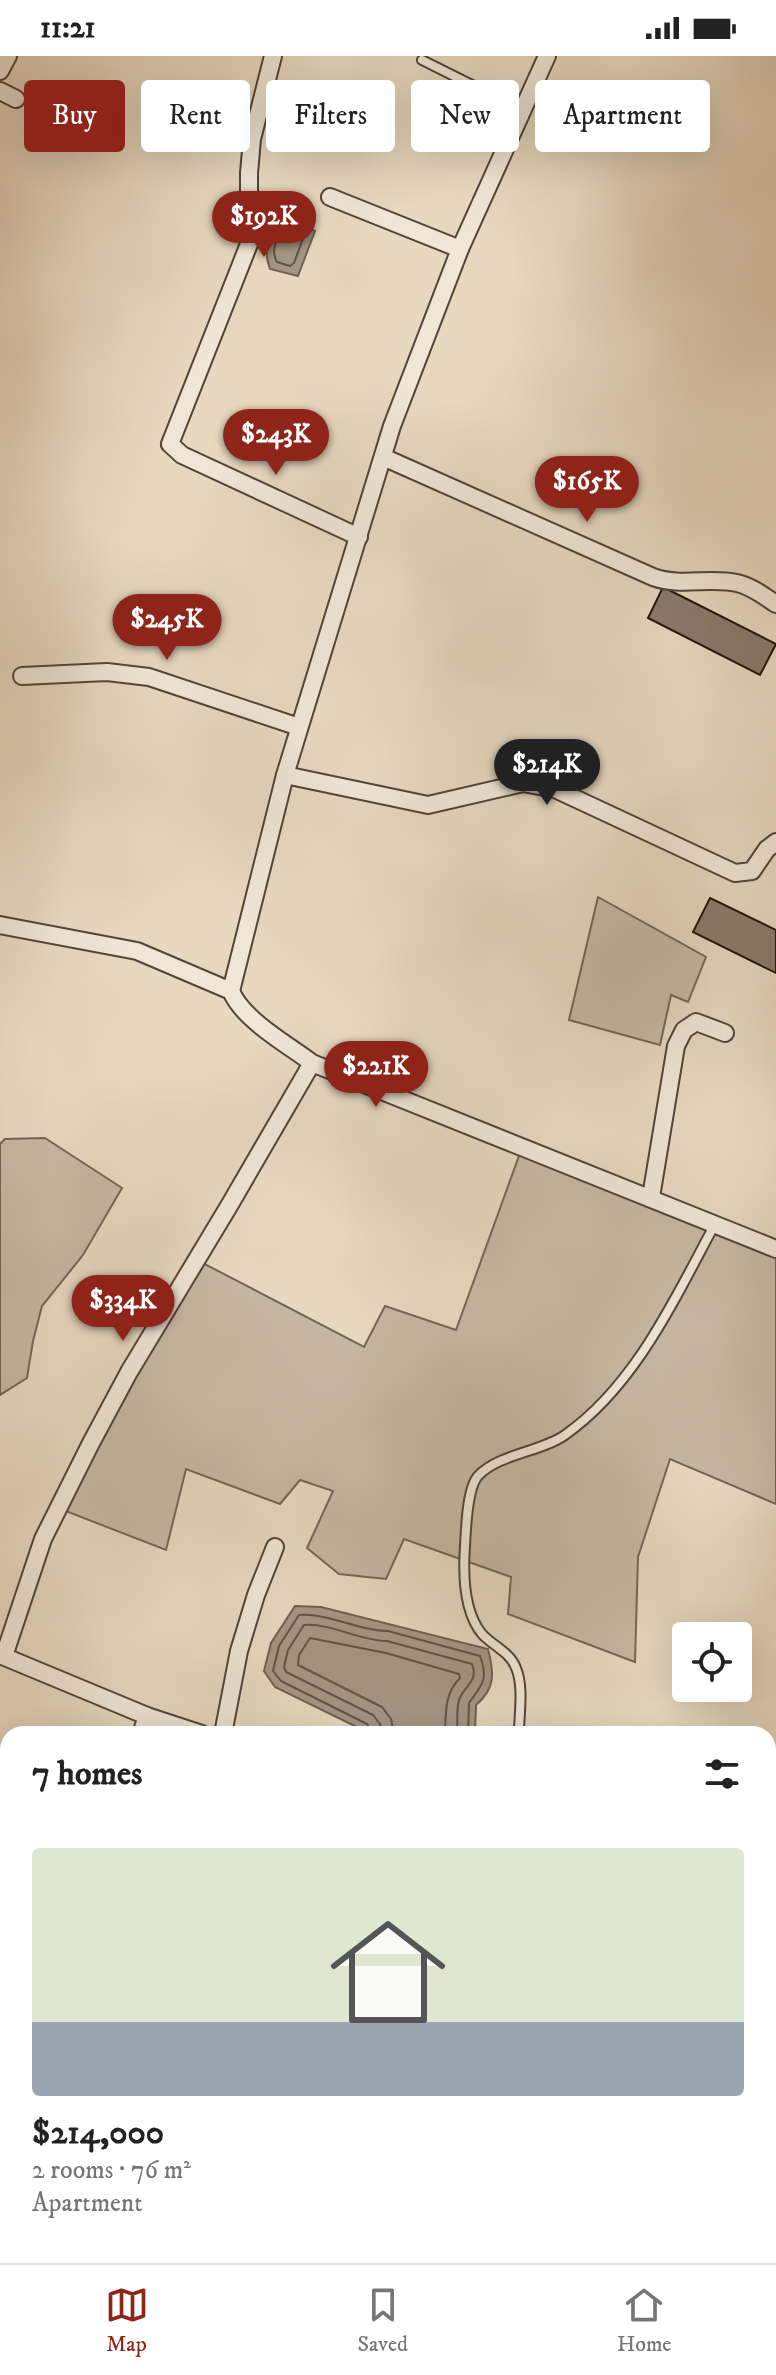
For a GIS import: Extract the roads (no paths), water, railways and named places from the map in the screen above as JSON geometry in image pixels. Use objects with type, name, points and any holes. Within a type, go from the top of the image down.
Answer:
[{"type":"street","points":[[0,71],[8,56]]},
{"type":"street","points":[[273,56],[252,139],[249,244],[170,444],[182,455],[359,537]]},
{"type":"street","points":[[231,991],[285,775],[392,426],[460,249],[547,56]]},
{"type":"street","points":[[0,91],[16,99]]},
{"type":"street","points":[[330,197],[460,249]]},
{"type":"street","points":[[383,457],[653,577],[672,581],[737,583],[748,586],[776,604]]},
{"type":"street","points":[[22,676],[107,672],[149,677],[299,727]]},
{"type":"street","points":[[285,775],[428,805],[508,785],[539,784],[735,873],[748,873],[756,868],[767,849],[776,842]]},
{"type":"street","points":[[0,925],[137,951],[231,991],[251,1017],[312,1063],[776,1249]]},
{"type":"street","points":[[651,1197],[676,1046],[684,1030],[696,1022],[725,1033]]},
{"type":"street","points":[[178,1726],[2,1656],[43,1539],[91,1443],[129,1372],[312,1063]]},
{"type":"street","points":[[225,1726],[239,1651],[275,1547]]},
{"type":"street","points":[[144,1726],[147,1716]]},
{"type":"lane","points":[[422,60],[522,110]]},
{"type":"lane","points":[[519,1726],[516,1667],[472,1619],[467,1599],[465,1548],[475,1479],[486,1468],[562,1437],[592,1414],[622,1379],[660,1325],[715,1224]]},
{"type":"water","points":[[292,214],[315,231],[298,276],[270,269],[267,252],[273,230]]},
{"type":"water","points":[[295,1606],[321,1607],[488,1649],[492,1679],[483,1699],[476,1705],[475,1726],[355,1726],[275,1687],[264,1671],[271,1643]]}]
